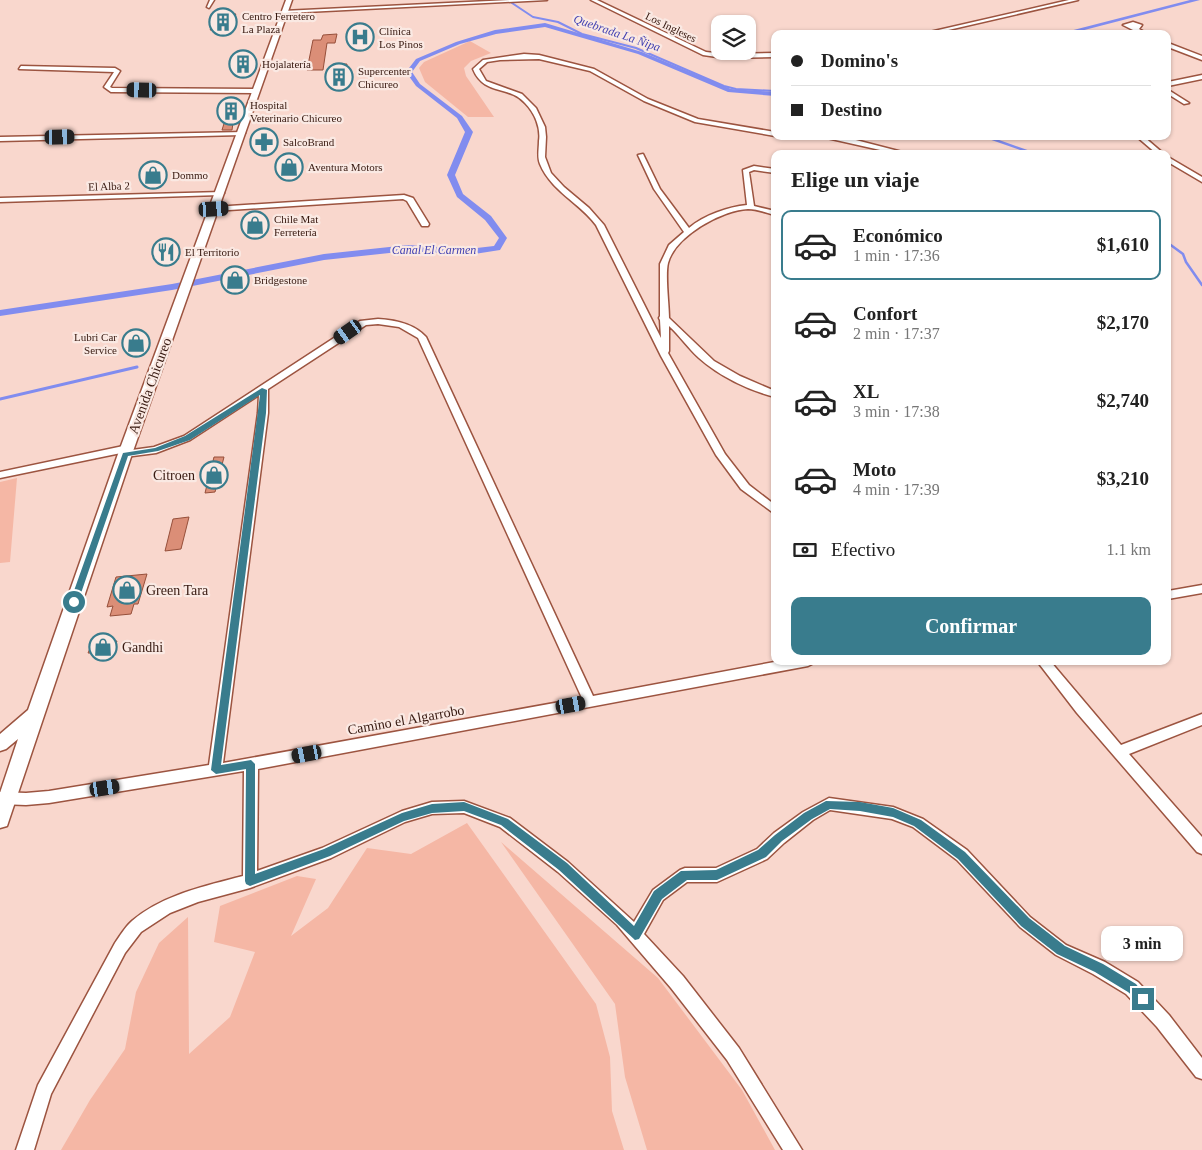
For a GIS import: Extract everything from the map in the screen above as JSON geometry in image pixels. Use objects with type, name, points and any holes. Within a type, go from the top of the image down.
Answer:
[{"type":"main road","name":"Avenida Chicureo","points":[[0,820],[4,798],[289,0]]},
{"type":"main road","name":"Avenida Chicureo","points":[[268,61],[270,80]]},
{"type":"main road","name":"Avenida Chicureo","points":[[243,128],[263,100]]},
{"type":"main road","points":[[0,744],[35,714]]},
{"type":"street","points":[[209,7],[212,0]]},
{"type":"street","points":[[286,11],[545,0]]},
{"type":"street","name":"Los Ingleses","points":[[593,0],[705,54],[724,56],[771,55]]},
{"type":"street","points":[[940,30],[1076,0]]},
{"type":"street","points":[[1171,46],[1202,58]]},
{"type":"street","points":[[771,133],[697,121],[646,100],[592,70],[548,59],[530,56],[508,56],[485,61],[477,66],[477,72],[482,80],[495,88],[521,96],[534,110],[542,127],[543,164],[558,187],[590,211],[600,225],[665,356],[734,474],[753,494],[771,507]]},
{"type":"street","points":[[20,68],[115,70],[117,71],[107,87],[111,90],[255,91]]},
{"type":"street","points":[[1171,83],[1202,77]]},
{"type":"street","points":[[1171,94],[1186,103]]},
{"type":"street","points":[[0,139],[243,128]]},
{"type":"street","points":[[848,140],[890,150]]},
{"type":"street","points":[[1144,140],[1156,150]]},
{"type":"street","points":[[641,155],[657,189],[688,232]]},
{"type":"street","points":[[1171,161],[1202,180]]},
{"type":"street","points":[[751,207],[745,171],[754,168],[771,170]]},
{"type":"street","name":"El Alba 2","points":[[0,200],[220,193]]},
{"type":"street","points":[[214,209],[404,197],[410,200],[425,224]]},
{"type":"street","points":[[665,356],[663,318],[664,264],[672,247],[688,232],[713,217],[739,208],[751,207],[771,212]]},
{"type":"street","points":[[663,318],[675,324],[688,343],[718,368],[738,380],[771,392]]},
{"type":"street","points":[[0,474],[127,451],[156,450],[187,438],[264,390],[363,323],[389,322],[408,327],[422,337],[590,702]]},
{"type":"street","points":[[216,770],[263,413],[264,390]]},
{"type":"street","points":[[1171,594],[1202,589]]},
{"type":"street","name":"Camino el Algarrobo","points":[[4,798],[37,799],[216,770],[787,665]]},
{"type":"street","points":[[1046,665],[1080,709],[1202,847]]},
{"type":"street","points":[[1119,752],[1202,719]]},
{"type":"street","points":[[250,881],[251,764]]},
{"type":"street","points":[[635,935],[658,895],[685,874],[717,875],[762,854],[779,838],[808,816],[829,804],[893,813],[918,823],[962,855],[1025,922],[1061,950],[1099,968],[1132,988],[1163,1021],[1202,1071]]},
{"type":"street","points":[[25,1150],[44,1091],[120,948],[136,927],[164,908],[198,895],[250,881],[326,852],[402,817],[432,808],[464,807],[505,822],[563,867],[622,920],[677,982],[733,1054],[793,1150]]},
{"type":"shaded area","points":[[470,41],[491,53],[471,61],[464,68],[466,76],[494,117],[468,117],[425,82],[419,68],[424,62]]},
{"type":"shaded area","points":[[17,478],[10,562],[0,563],[0,482]]},
{"type":"shaded area","points":[[467,823],[596,1004],[610,1057],[612,1111],[624,1150],[61,1150],[90,1100],[125,1049],[136,992],[159,943],[188,917],[189,1054],[230,1017],[255,952],[214,942],[220,906],[297,876],[316,879],[291,936],[328,908],[367,848],[411,854]]},
{"type":"shaded area","points":[[501,842],[658,978],[742,1090],[775,1150],[647,1150],[625,1077],[615,1004]]},
{"type":"building","name":"Centro Ferretero La Plaza","points":[[220,14],[236,14],[226,29],[210,30]]},
{"type":"building","points":[[337,34],[335,43],[327,43],[323,70],[307,70],[313,40],[321,40],[323,35]]},
{"type":"building","points":[[335,64],[347,64],[344,82],[332,83]]},
{"type":"building","points":[[231,101],[236,102],[232,130],[222,130]]},
{"type":"building","points":[[174,248],[171,258],[157,259],[160,249]]},
{"type":"building","name":"Citroen","points":[[214,457],[224,457],[215,492],[205,493]]},
{"type":"building","points":[[189,517],[181,549],[165,551],[173,519]]},
{"type":"building","name":"Green Tara","points":[[147,574],[138,604],[134,604],[131,614],[110,616],[113,606],[107,607],[116,577]]},
{"type":"building","name":"Gandhi","points":[[117,641],[112,653],[88,653],[93,642]]},
{"type":"waterway","name":"Canal El Carmen","points":[[1077,30],[1197,0]]},
{"type":"waterway","name":"Quebrada La Ñipa","points":[[512,3],[533,17],[558,22],[582,34],[636,48],[724,86],[736,89],[771,91]]},
{"type":"waterway","name":"Canal El Carmen","points":[[0,313],[172,287],[324,257],[408,248],[468,252],[497,248],[503,238],[488,218],[460,195],[451,175],[469,132],[460,117],[418,85],[409,72],[418,60],[458,43],[495,32],[545,25],[640,53],[730,91],[771,94]]},
{"type":"waterway","name":"Quebrada La Ñipa","points":[[995,140],[1024,150]]},
{"type":"waterway","name":"Quebrada La Ñipa","points":[[1171,245],[1183,254],[1186,262],[1202,285]]},
{"type":"waterway","points":[[0,399],[137,367]]},
{"type":"place","name":"Centro Ferretero La Plaza","points":[[223,22]]},
{"type":"place","name":"Clínica Los Pinos","points":[[360,37]]},
{"type":"place","name":"Hojalatería","points":[[243,64]]},
{"type":"place","name":"Supercenter Chicureo","points":[[339,77]]},
{"type":"place","name":"Hospital Veterinario Chicureo","points":[[231,111]]},
{"type":"place","name":"SalcoBrand","points":[[264,142]]},
{"type":"place","name":"Aventura Motors","points":[[289,167]]},
{"type":"place","name":"Dommo","points":[[153,175]]},
{"type":"place","name":"Chile Mat Ferretería","points":[[255,225]]},
{"type":"place","name":"El Territorio","points":[[166,252]]},
{"type":"place","name":"Bridgestone","points":[[235,280]]},
{"type":"place","name":"Lubri Car Service","points":[[136,343]]},
{"type":"place","name":"Citroen","points":[[214,475]]},
{"type":"place","name":"Green Tara","points":[[127,590]]},
{"type":"place","name":"Gandhi","points":[[103,647]]},
{"type":"route","points":[[74,602],[125,454],[156,450],[187,438],[264,390],[263,413],[216,770],[251,764],[250,881],[326,852],[402,817],[432,808],[464,807],[505,822],[563,867],[622,920],[635,935],[658,895],[685,874],[717,875],[762,854],[779,838],[808,816],[829,804],[860,807],[893,813],[918,823],[962,855],[1025,922],[1061,950],[1099,968],[1132,988],[1143,999]]}]
